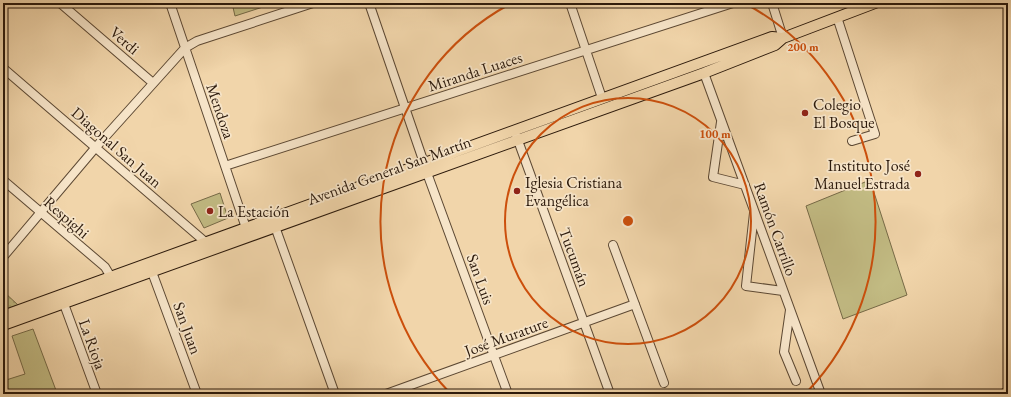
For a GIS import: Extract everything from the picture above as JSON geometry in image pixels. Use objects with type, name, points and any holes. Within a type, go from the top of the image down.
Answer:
[{"type":"main road","name":"Avenida General San Martín","points":[[3,316],[111,277],[209,246],[426,168],[518,140],[775,46],[783,38],[875,3]]},
{"type":"main road","name":"Avenida General San Martín","points":[[426,168],[514,129],[772,37],[783,38]]},
{"type":"main road","name":"Avenida General San Martín","points":[[3,325],[152,272],[246,228],[274,223]]},
{"type":"street","name":"Verdi","points":[[60,3],[153,83]]},
{"type":"street","name":"Mendoza","points":[[170,3],[246,228]]},
{"type":"street","points":[[3,257],[96,147],[185,48],[196,41],[313,3]]},
{"type":"street","name":"San Luis","points":[[368,3],[508,394]]},
{"type":"street","points":[[570,3],[602,98]]},
{"type":"street","name":"Miranda Luaces","points":[[225,166],[733,3]]},
{"type":"street","points":[[772,3],[783,38]]},
{"type":"street","points":[[837,17],[875,134],[852,141]]},
{"type":"street","name":"Diagonal San Juan","points":[[3,68],[209,246]]},
{"type":"street","name":"Ramón Carrillo","points":[[704,73],[821,394]]},
{"type":"street","points":[[721,120],[713,177],[745,185]]},
{"type":"street","name":"Tucumán","points":[[514,129],[610,394]]},
{"type":"street","name":"Respighi","points":[[3,180],[105,267],[111,277]]},
{"type":"street","points":[[754,210],[746,286],[783,291]]},
{"type":"street","points":[[274,223],[335,394]]},
{"type":"street","points":[[613,245],[664,383]]},
{"type":"street","name":"San Juan","points":[[152,272],[197,394]]},
{"type":"street","name":"La Rioja","points":[[64,304],[97,394]]},
{"type":"street","name":"José Murature","points":[[386,394],[635,304]]},
{"type":"street","points":[[790,309],[784,352],[796,381]]},
{"type":"path","points":[[992,394],[1008,387]]},
{"type":"shaded area","points":[[232,3],[265,3],[266,6],[235,16]]},
{"type":"shaded area","points":[[870,180],[907,295],[843,319],[806,206]]},
{"type":"shaded area","name":"La Estación","points":[[220,193],[228,218],[204,228],[191,204]]},
{"type":"shaded area","points":[[3,291],[18,305],[3,310]]},
{"type":"shaded area","points":[[33,329],[57,393],[7,394],[3,381],[25,374],[12,336]]},
{"type":"place","name":"Colegio El Bosque","points":[[805,113]]},
{"type":"place","name":"Instituto José Manuel Estrada","points":[[918,174]]},
{"type":"place","name":"Iglesia Cristiana Evangélica","points":[[517,191]]},
{"type":"place","name":"La Estación","points":[[210,211]]}]
